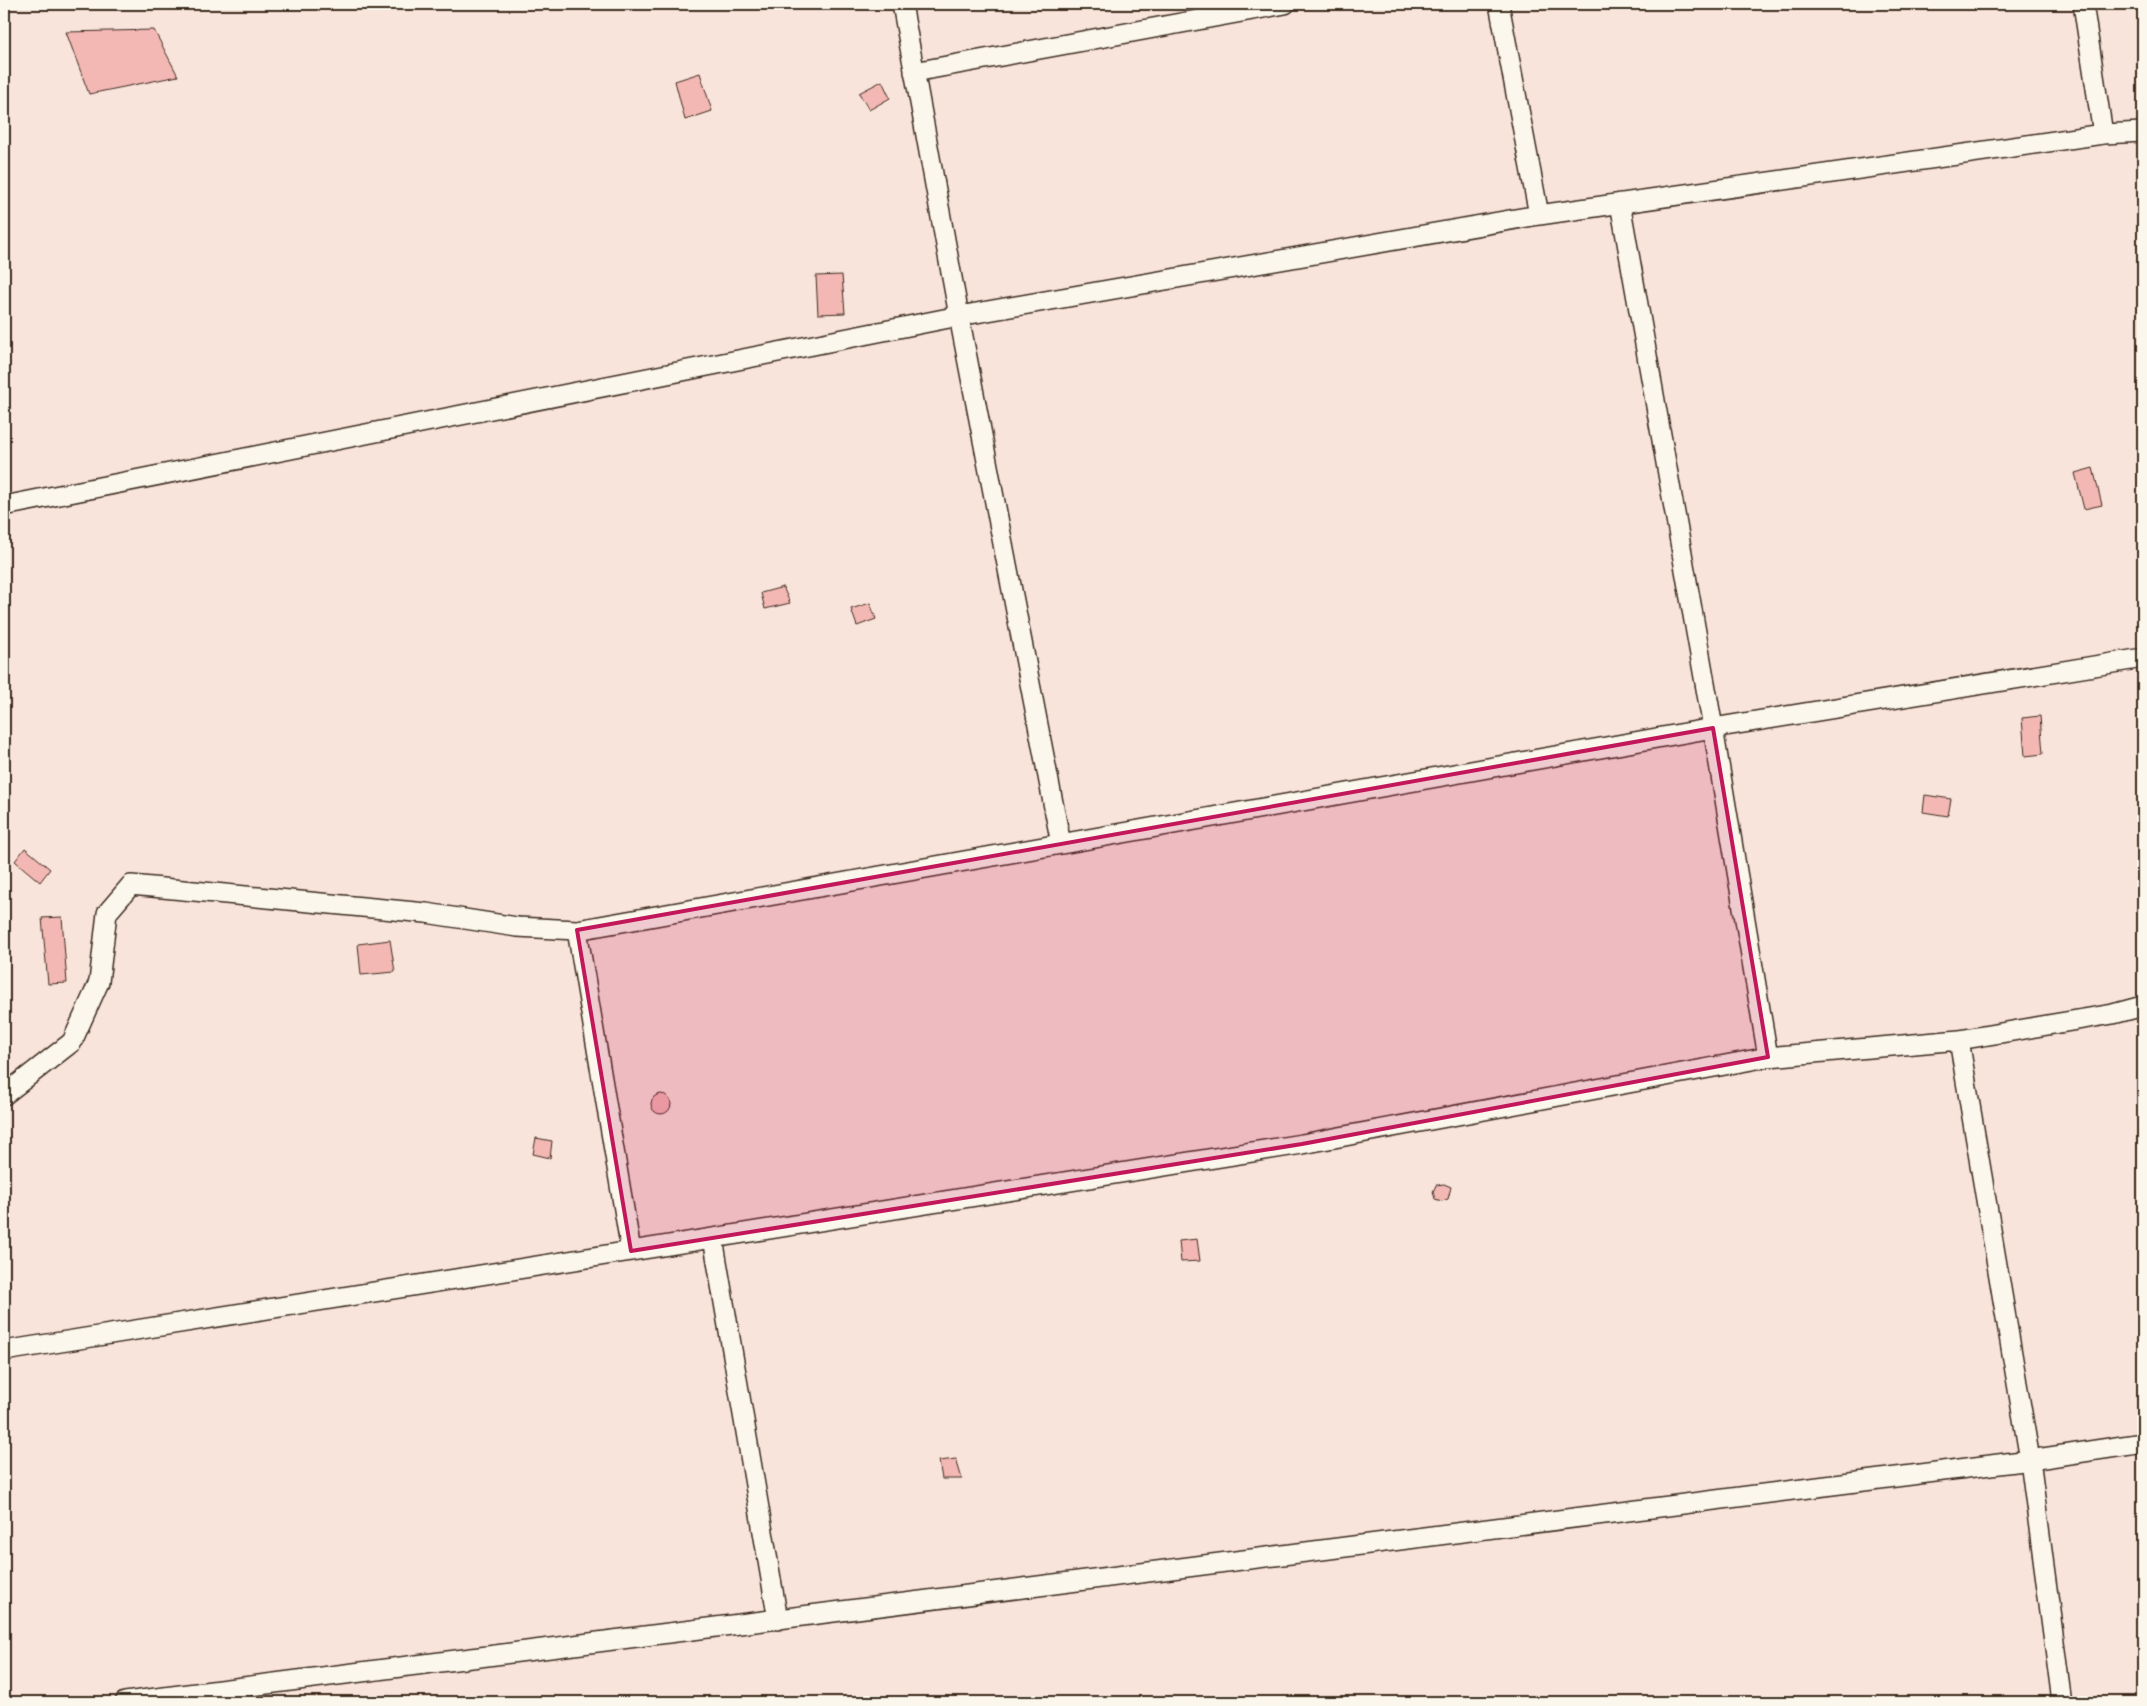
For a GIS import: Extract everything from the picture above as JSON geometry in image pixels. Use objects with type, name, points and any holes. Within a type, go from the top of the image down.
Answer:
[{"type":"street","points":[[902,4],[959,316],[1061,844]]},
{"type":"street","points":[[914,72],[1285,4]]},
{"type":"street","points":[[1499,4],[1539,215]]},
{"type":"street","points":[[2083,4],[2103,134]]},
{"type":"street","points":[[4,506],[959,316],[1539,215],[2103,134],[2143,132]]},
{"type":"street","points":[[1620,203],[1713,728],[1768,1057]]},
{"type":"street","points":[[4,1095],[72,1042],[99,982],[107,913],[130,886],[426,913],[517,927],[577,930],[1713,728],[2143,658]]},
{"type":"street","points":[[577,930],[631,1251]]},
{"type":"street","points":[[4,1351],[1302,1144],[1768,1057],[1959,1040],[2113,1014],[2143,1006]]},
{"type":"street","points":[[1959,1040],[2030,1460],[2062,1702]]},
{"type":"street","points":[[714,1238],[778,1620]]},
{"type":"street","points":[[125,1702],[2030,1460],[2143,1444]]},
{"type":"highlighted area","points":[[1713,728],[1768,1057],[1302,1144],[631,1251],[577,930]]},
{"type":"building","points":[[154,30],[178,76],[89,94],[66,32]]},
{"type":"building","points":[[700,73],[712,111],[685,120],[675,81]]},
{"type":"building","points":[[882,81],[890,98],[869,110],[859,93]]},
{"type":"building","points":[[842,275],[845,313],[818,314],[816,276]]},
{"type":"building","points":[[2093,468],[2102,505],[2084,509],[2075,473]]},
{"type":"building","points":[[783,587],[790,603],[765,609],[761,593]]},
{"type":"building","points":[[870,603],[876,619],[857,626],[851,609]]},
{"type":"building","points":[[2040,716],[2043,754],[2025,756],[2022,718]]},
{"type":"building","points":[[1925,795],[1951,799],[1948,816],[1923,812]]},
{"type":"building","points":[[25,848],[50,869],[40,882],[15,861]]},
{"type":"building","points":[[62,917],[67,983],[48,984],[42,918]]},
{"type":"building","points":[[390,940],[395,972],[361,975],[358,944]]},
{"type":"building","points":[[661,1094],[668,1097],[671,1104],[668,1111],[661,1114],[654,1111],[651,1104],[654,1097]]},
{"type":"building","points":[[536,1138],[552,1141],[550,1158],[533,1154]]},
{"type":"building","points":[[1444,1184],[1451,1187],[1448,1199],[1442,1201],[1435,1199],[1433,1192],[1436,1185]]},
{"type":"building","points":[[1197,1239],[1200,1261],[1181,1262],[1179,1241]]},
{"type":"building","points":[[956,1459],[962,1479],[942,1479],[939,1461]]}]
